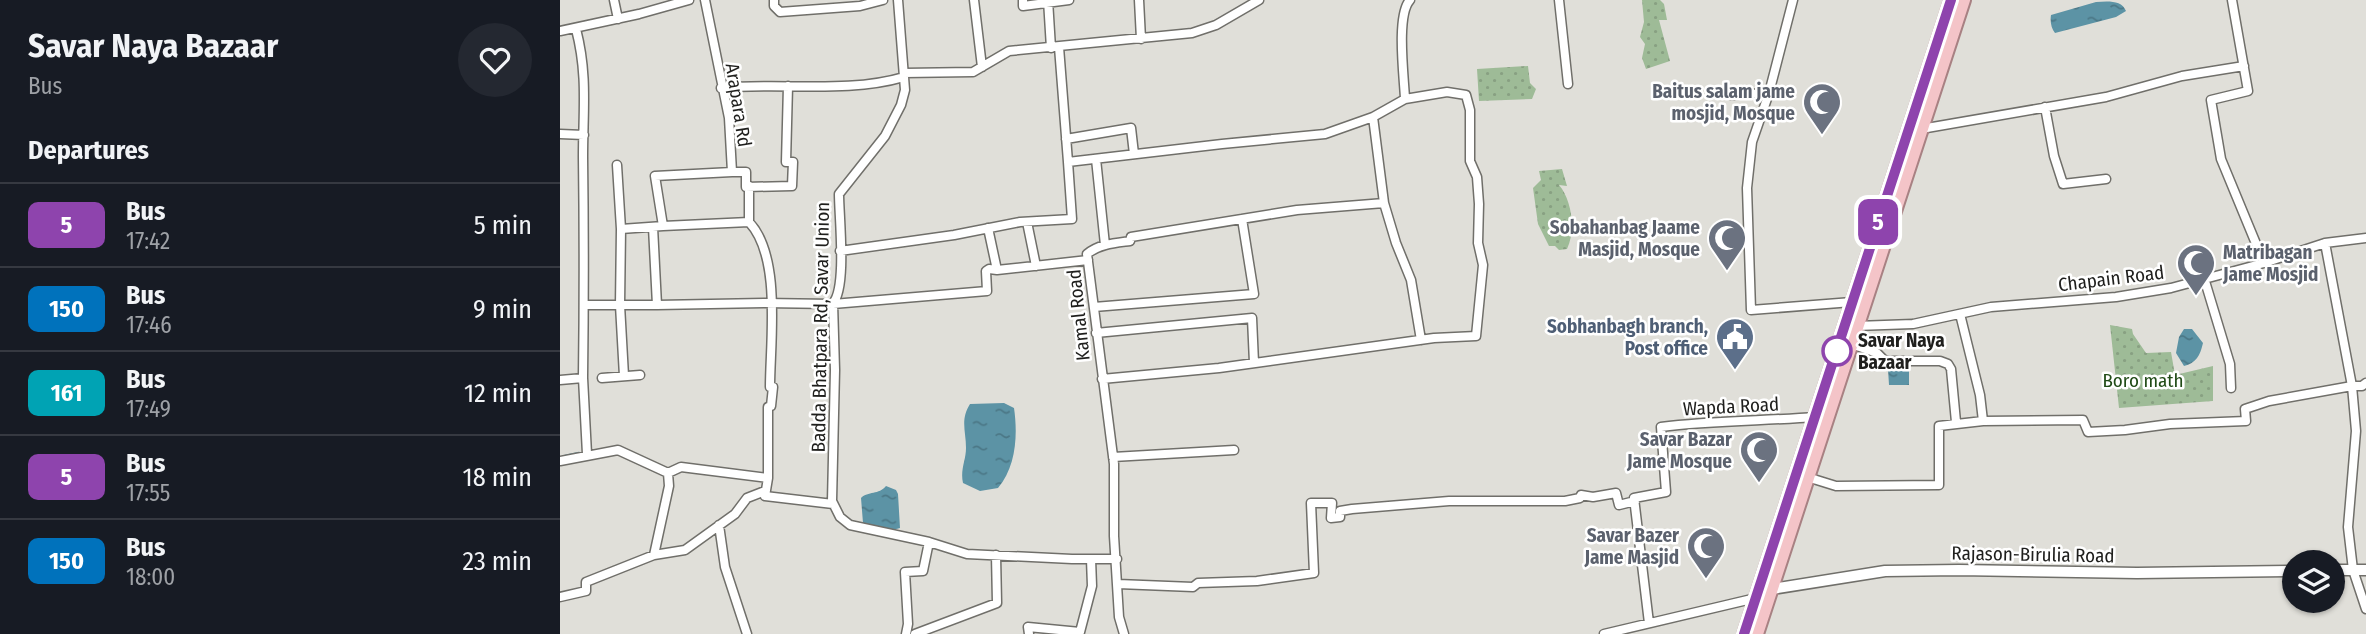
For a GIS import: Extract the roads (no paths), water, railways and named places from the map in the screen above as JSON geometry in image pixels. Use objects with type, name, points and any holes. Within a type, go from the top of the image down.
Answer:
[{"type":"highway","points":[[1744,634],[1951,0]]},
{"type":"highway","points":[[1757,634],[1964,0]]},
{"type":"street","points":[[614,0],[618,19]]},
{"type":"street","name":"Arapara Rd","points":[[657,305],[658,226],[655,176],[732,172],[729,118],[705,0]]},
{"type":"street","points":[[774,0],[774,6],[780,12],[860,6],[883,0]]},
{"type":"street","name":"Badda Bhatpara Rd, Savar Union","points":[[833,504],[833,304],[838,297],[839,194],[885,136],[901,105],[905,90],[898,0]]},
{"type":"street","points":[[974,0],[982,67]]},
{"type":"street","points":[[1023,0],[1023,5],[1069,0]]},
{"type":"street","points":[[1139,0],[1141,39]]},
{"type":"street","points":[[721,88],[763,84],[855,85],[904,75],[973,72],[1009,51],[1192,33],[1216,25],[1259,0]]},
{"type":"street","points":[[1405,99],[1403,19],[1404,6],[1410,0]]},
{"type":"street","points":[[1559,0],[1568,84]]},
{"type":"street","points":[[1793,0],[1769,93],[1752,142],[1747,188],[1751,310],[1852,302]]},
{"type":"street","points":[[2232,0],[2248,91],[2211,100],[2221,159],[2264,263]]},
{"type":"street","points":[[560,31],[684,1]]},
{"type":"street","points":[[840,251],[1027,222],[1072,219],[1069,162],[1048,1]]},
{"type":"street","points":[[576,29],[584,57],[586,91],[583,378],[587,454]]},
{"type":"street","points":[[1921,129],[2106,97],[2182,76],[2244,66]]},
{"type":"street","points":[[748,187],[792,186],[793,162],[786,162],[785,150],[788,86]]},
{"type":"street","points":[[1069,162],[1325,134],[1373,117],[1405,99],[1447,92],[1466,95],[1470,110],[1470,161],[1477,177],[1478,243],[1483,265],[1476,336],[1421,340],[1254,363],[1102,379]]},
{"type":"street","points":[[1731,95],[1769,93]]},
{"type":"street","points":[[2045,107],[2054,156],[2063,184],[2106,179]]},
{"type":"street","points":[[1373,117],[1384,203],[1411,280],[1421,340]]},
{"type":"street","points":[[1066,139],[1131,128],[1134,154]]},
{"type":"street","points":[[560,134],[584,135]]},
{"type":"street","points":[[1096,159],[1105,245]]},
{"type":"street","points":[[617,165],[624,376]]},
{"type":"street","points":[[732,172],[746,172],[749,222],[764,246],[771,303],[770,387],[773,387],[771,406],[768,407],[768,478],[765,496],[833,504],[840,517],[850,525],[929,542],[967,554],[1116,559]]},
{"type":"street","name":"Kamal Road","points":[[1124,634],[1119,617],[1113,457],[1087,254],[1094,248],[1130,241],[1132,237],[1297,210],[1384,203]]},
{"type":"street","points":[[1094,307],[1254,293],[1242,219]]},
{"type":"street","points":[[621,229],[749,222]]},
{"type":"street","points":[[1027,222],[1036,266]]},
{"type":"street","points":[[988,228],[997,271]]},
{"type":"street","name":"Chapain Road","points":[[1856,326],[1913,324],[2026,303],[2116,297],[2171,288],[2325,243],[2366,238]]},
{"type":"street","points":[[2325,243],[2352,386],[2356,431],[2348,527],[2353,570],[2366,609]]},
{"type":"street","points":[[584,305],[833,304],[987,291],[986,271],[989,269],[997,271],[1088,260]]},
{"type":"street","points":[[2204,278],[2230,364],[2231,388]]},
{"type":"street","points":[[1960,314],[1980,395],[1983,421]]},
{"type":"street","points":[[1097,333],[1252,318],[1254,363]]},
{"type":"street","points":[[1851,344],[1877,353],[1885,361],[1940,361],[1948,364],[1956,422]]},
{"type":"street","points":[[602,378],[640,375]]},
{"type":"street","points":[[560,380],[583,378]]},
{"type":"street","points":[[1807,477],[1836,486],[1939,485],[1939,426],[1956,422],[2084,420],[2088,432],[2170,424],[2246,421],[2245,409],[2257,405],[2362,386],[2366,383]]},
{"type":"street","name":"Wapda Road","points":[[1635,501],[1634,498],[1666,492],[1661,427],[1706,421],[1724,423],[1816,417]]},
{"type":"street","points":[[560,461],[618,450],[668,473],[681,467],[768,478]]},
{"type":"street","points":[[1113,457],[1234,450]]},
{"type":"street","points":[[654,555],[668,486],[668,473]]},
{"type":"street","points":[[560,597],[586,591],[586,582],[654,555],[685,550],[735,514],[747,498],[765,491]]},
{"type":"street","points":[[1118,584],[1193,587],[1198,583],[1257,582],[1299,573],[1314,573],[1311,503],[1332,503],[1331,518],[1340,517],[1340,511],[1352,509],[1449,501],[1566,501],[1580,498],[1581,495],[1616,493],[1619,505],[1635,501],[1649,624]]},
{"type":"street","points":[[719,525],[726,567],[747,634]]},
{"type":"street","points":[[906,634],[905,572],[923,571],[929,542]]},
{"type":"street","points":[[915,634],[997,603],[996,555]]},
{"type":"street","points":[[1029,634],[1028,627],[1080,632],[1092,586],[1091,559]]},
{"type":"street","points":[[2345,570],[2366,570]]},
{"type":"street","name":"Rajason-Birulia Road","points":[[1772,589],[1885,571],[2282,571]]},
{"type":"street","points":[[1604,634],[1756,598]]},
{"type":"water","points":[[2096,2],[2118,3],[2126,11],[2116,17],[2055,33],[2051,15]]},
{"type":"water","points":[[2184,329],[2192,329],[2203,343],[2197,358],[2184,366],[2176,353],[2179,337]]},
{"type":"water","points":[[1909,368],[1909,385],[1889,385],[1888,369]]},
{"type":"water","points":[[1004,403],[1014,408],[1016,429],[1012,461],[998,488],[980,491],[963,483],[965,415],[970,404]]},
{"type":"water","points":[[886,486],[896,490],[898,494],[900,528],[891,530],[863,523],[861,498]]},
{"type":"waterway","points":[[565,456],[579,453]]},
{"type":"place","name":"Baitus salam jame mosjid, Mosque","points":[[1822,136]]},
{"type":"place","name":"Sobahanbag Jaame Masjid, Mosque","points":[[1727,272]]},
{"type":"place","name":"Matribagan Jame Mosjid","points":[[2196,297]]},
{"type":"place","name":"Savar Naya Bazaar","points":[[1837,351]]},
{"type":"place","name":"Sobhanbagh branch, Post office","points":[[1735,371]]},
{"type":"place","name":"Savar Bazar Jame Mosque","points":[[1759,484]]},
{"type":"place","name":"Savar Bazer Jame Masjid","points":[[1706,580]]},
{"type":"park label","name":"Boro math","points":[[2143,380]]}]
